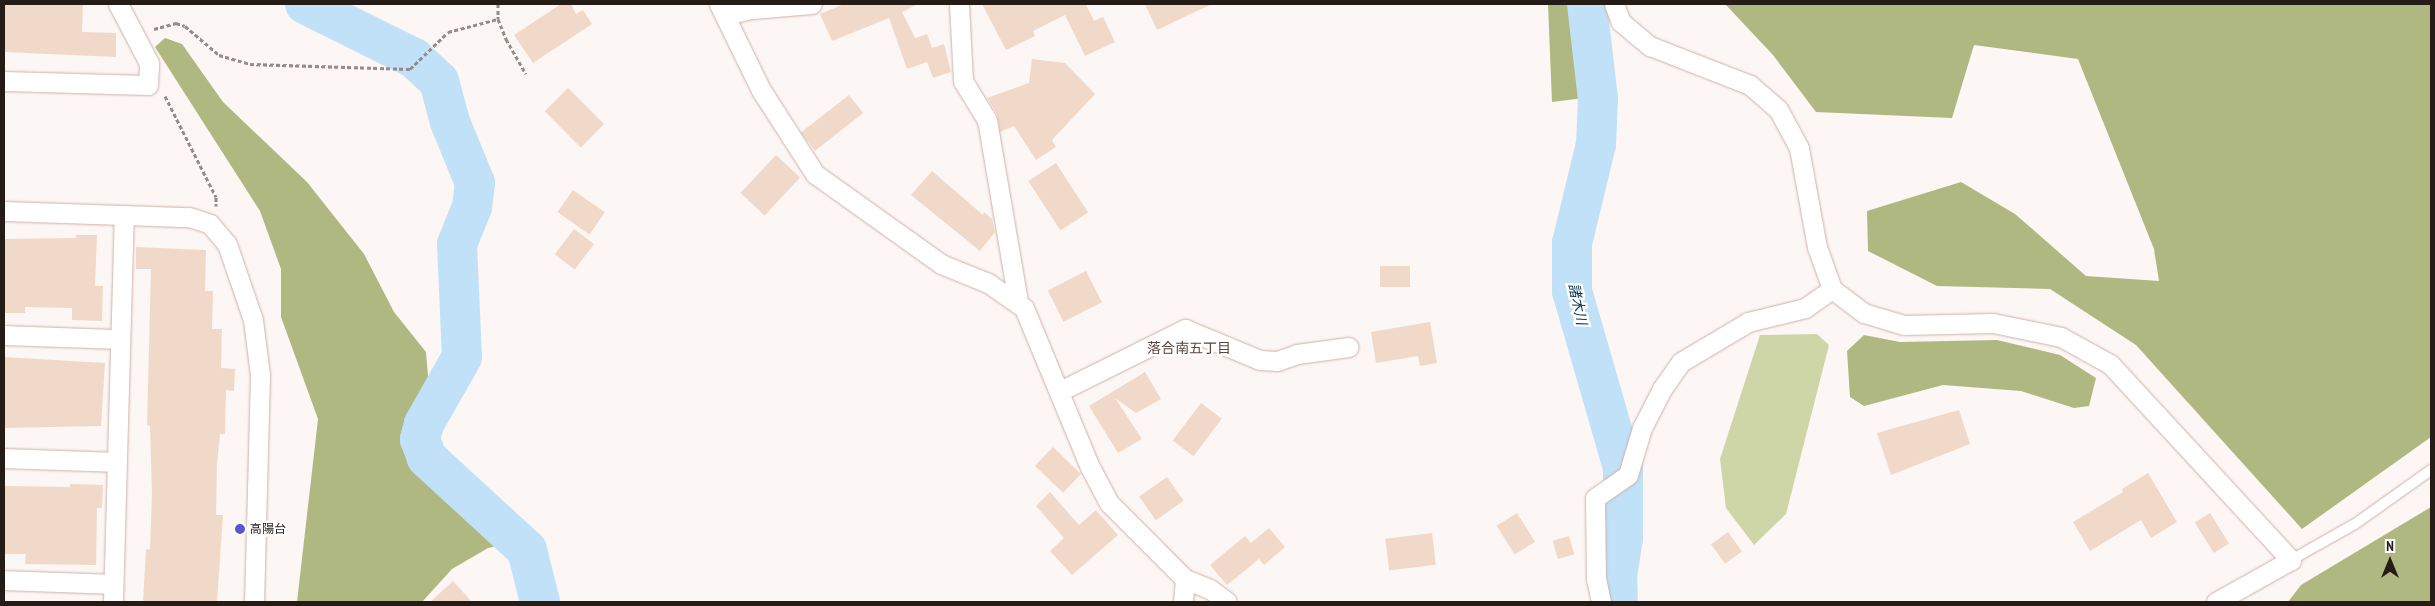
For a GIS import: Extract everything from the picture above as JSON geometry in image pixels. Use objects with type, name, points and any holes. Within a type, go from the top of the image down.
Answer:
[{"type":"street","points":[[4,81],[148,85],[149,63],[118,4]]},
{"type":"street","points":[[812,4],[722,10],[761,90],[815,174],[941,264],[988,283],[1018,302],[1024,308],[1090,467],[1109,503],[1185,579],[1210,589],[1227,602]]},
{"type":"street","points":[[959,4],[963,81],[987,120],[1018,302]]},
{"type":"street","points":[[1614,4],[1621,22],[1650,46],[1750,85],[1778,109],[1799,148],[1817,247],[1832,289],[1864,313],[1904,325],[1993,323],[2060,337],[2110,364],[2291,560],[2216,602]]},
{"type":"street","points":[[4,212],[189,217],[210,224],[226,244],[253,320],[260,374],[254,602]]},
{"type":"street","points":[[4,580],[113,593],[124,215]]},
{"type":"street","points":[[1601,602],[1596,579],[1595,498],[1628,475],[1642,428],[1662,389],[1681,362],[1748,322],[1805,308],[1832,289]]},
{"type":"street","points":[[1060,391],[1185,329],[1260,360],[1276,362],[1297,354],[1348,347]]},
{"type":"street","points":[[4,336],[120,339]]},
{"type":"street","points":[[4,458],[117,462]]},
{"type":"street","points":[[1183,602],[1185,579]]},
{"type":"lane","points":[[2291,560],[2354,524],[2431,470]]},
{"type":"path","points":[[498,4],[498,19],[526,74]]},
{"type":"path","points":[[135,37],[168,23],[176,23],[185,26],[219,55],[250,64],[410,69],[448,32],[498,19]]},
{"type":"path","points":[[148,85],[163,93],[216,197],[216,210]]},
{"type":"green space","points":[[1548,4],[1585,4],[1603,60],[1584,98],[1552,102]]},
{"type":"green space","points":[[1725,4],[2431,4],[2431,437],[2302,529],[2136,345],[2050,289],[1937,286],[1868,251],[1867,211],[1961,182],[2015,214],[2086,276],[2159,281],[2154,249],[2078,59],[1974,45],[1952,118],[1816,112],[1773,55]]},
{"type":"green space","points":[[165,38],[182,44],[223,102],[307,182],[364,254],[394,312],[426,352],[430,400],[410,438],[419,464],[494,493],[516,525],[515,542],[488,548],[452,569],[422,602],[297,602],[318,419],[281,317],[281,269],[260,211],[155,47]]},
{"type":"green space","points":[[1817,334],[1829,345],[1786,514],[1754,545],[1726,508],[1720,459],[1760,335]]},
{"type":"green space","points":[[1864,335],[1900,342],[1997,340],[2060,355],[2096,378],[2089,406],[2074,408],[2021,391],[1943,385],[1864,406],[1850,397],[1847,351]]},
{"type":"green space","points":[[2431,507],[2431,602],[2288,602],[2301,585]]},
{"type":"building","points":[[4,4],[83,4],[82,32],[116,33],[116,57],[4,52]]},
{"type":"building","points":[[561,4],[571,4],[576,14],[583,10],[592,24],[533,63],[514,35]]},
{"type":"building","points":[[844,4],[918,4],[902,12],[915,38],[927,34],[932,48],[944,44],[951,72],[933,78],[927,62],[907,69],[889,18],[832,41],[820,14]]},
{"type":"building","points":[[982,4],[1090,4],[1086,5],[1094,21],[1103,17],[1115,42],[1085,56],[1065,15],[1033,31],[1035,36],[1006,50]]},
{"type":"building","points":[[1145,4],[1212,4],[1157,30]]},
{"type":"building","points":[[1032,59],[1065,63],[1095,94],[1052,140],[1056,147],[1036,160],[1014,126],[1000,132],[997,114],[987,98],[1029,83]]},
{"type":"building","points":[[568,88],[604,124],[581,147],[545,111]]},
{"type":"building","points":[[849,95],[863,113],[815,151],[801,133]]},
{"type":"building","points":[[776,155],[800,178],[765,216],[741,193]]},
{"type":"building","points":[[1056,163],[1088,212],[1060,230],[1028,181]]},
{"type":"building","points":[[932,171],[983,215],[984,212],[992,219],[995,232],[980,251],[911,195]]},
{"type":"building","points":[[573,190],[605,212],[589,234],[558,212]]},
{"type":"building","points":[[574,229],[594,244],[575,270],[555,255]]},
{"type":"building","points":[[76,235],[97,235],[95,286],[103,286],[102,321],[72,320],[72,308],[25,307],[25,313],[4,313],[4,239],[76,238]]},
{"type":"building","points":[[136,247],[206,250],[205,291],[213,291],[212,329],[222,329],[221,368],[235,369],[234,391],[226,390],[225,434],[220,434],[217,464],[216,515],[223,515],[217,602],[143,602],[146,549],[150,550],[152,494],[150,426],[147,425],[151,269],[136,269]]},
{"type":"building","points":[[1380,266],[1410,266],[1410,287],[1380,287]]},
{"type":"building","points":[[1086,271],[1102,302],[1064,322],[1048,291]]},
{"type":"building","points":[[1430,322],[1437,363],[1420,366],[1418,356],[1376,363],[1371,332]]},
{"type":"building","points":[[4,357],[105,363],[101,426],[4,428]]},
{"type":"building","points":[[1145,372],[1161,399],[1136,413],[1115,398],[1142,439],[1118,453],[1089,406]]},
{"type":"building","points":[[1201,403],[1222,419],[1193,456],[1173,441]]},
{"type":"building","points":[[1959,410],[1970,444],[1891,475],[1877,433]]},
{"type":"building","points":[[1053,447],[1081,474],[1063,493],[1035,466]]},
{"type":"building","points":[[2148,473],[2177,522],[2151,538],[2141,520],[2090,551],[2073,522],[2123,492],[2122,489]]},
{"type":"building","points":[[1167,477],[1184,501],[1156,520],[1139,497]]},
{"type":"building","points":[[70,484],[103,485],[102,508],[97,508],[96,565],[25,564],[26,554],[4,554],[4,486],[70,487]]},
{"type":"building","points":[[1050,492],[1079,525],[1096,510],[1118,535],[1072,575],[1050,551],[1064,538],[1036,506]]},
{"type":"building","points":[[1517,513],[1535,542],[1515,555],[1497,526]]},
{"type":"building","points":[[2210,513],[2229,544],[2214,553],[2195,523]]},
{"type":"building","points":[[1269,528],[1285,547],[1264,565],[1259,559],[1227,585],[1210,565],[1245,536],[1251,543]]},
{"type":"building","points":[[1728,532],[1742,551],[1725,564],[1711,544]]},
{"type":"building","points":[[1432,533],[1436,565],[1389,570],[1385,539]]},
{"type":"building","points":[[1569,536],[1574,554],[1558,559],[1553,541]]},
{"type":"building","points":[[453,581],[472,602],[430,602]]},
{"type":"waterway","points":[[305,4],[414,58],[439,81],[450,122],[475,183],[472,207],[457,244],[462,357],[424,424],[420,439],[427,458],[527,550],[540,602]]},
{"type":"waterway","name":"諸木川","points":[[1587,4],[1598,99],[1596,144],[1572,243],[1572,291],[1623,468],[1623,538],[1617,576],[1618,602]]},
{"type":"place","name":"高陽台","points":[[240,529]]},
{"type":"district","name":"落合南五丁目","points":[[1189,348]]}]
